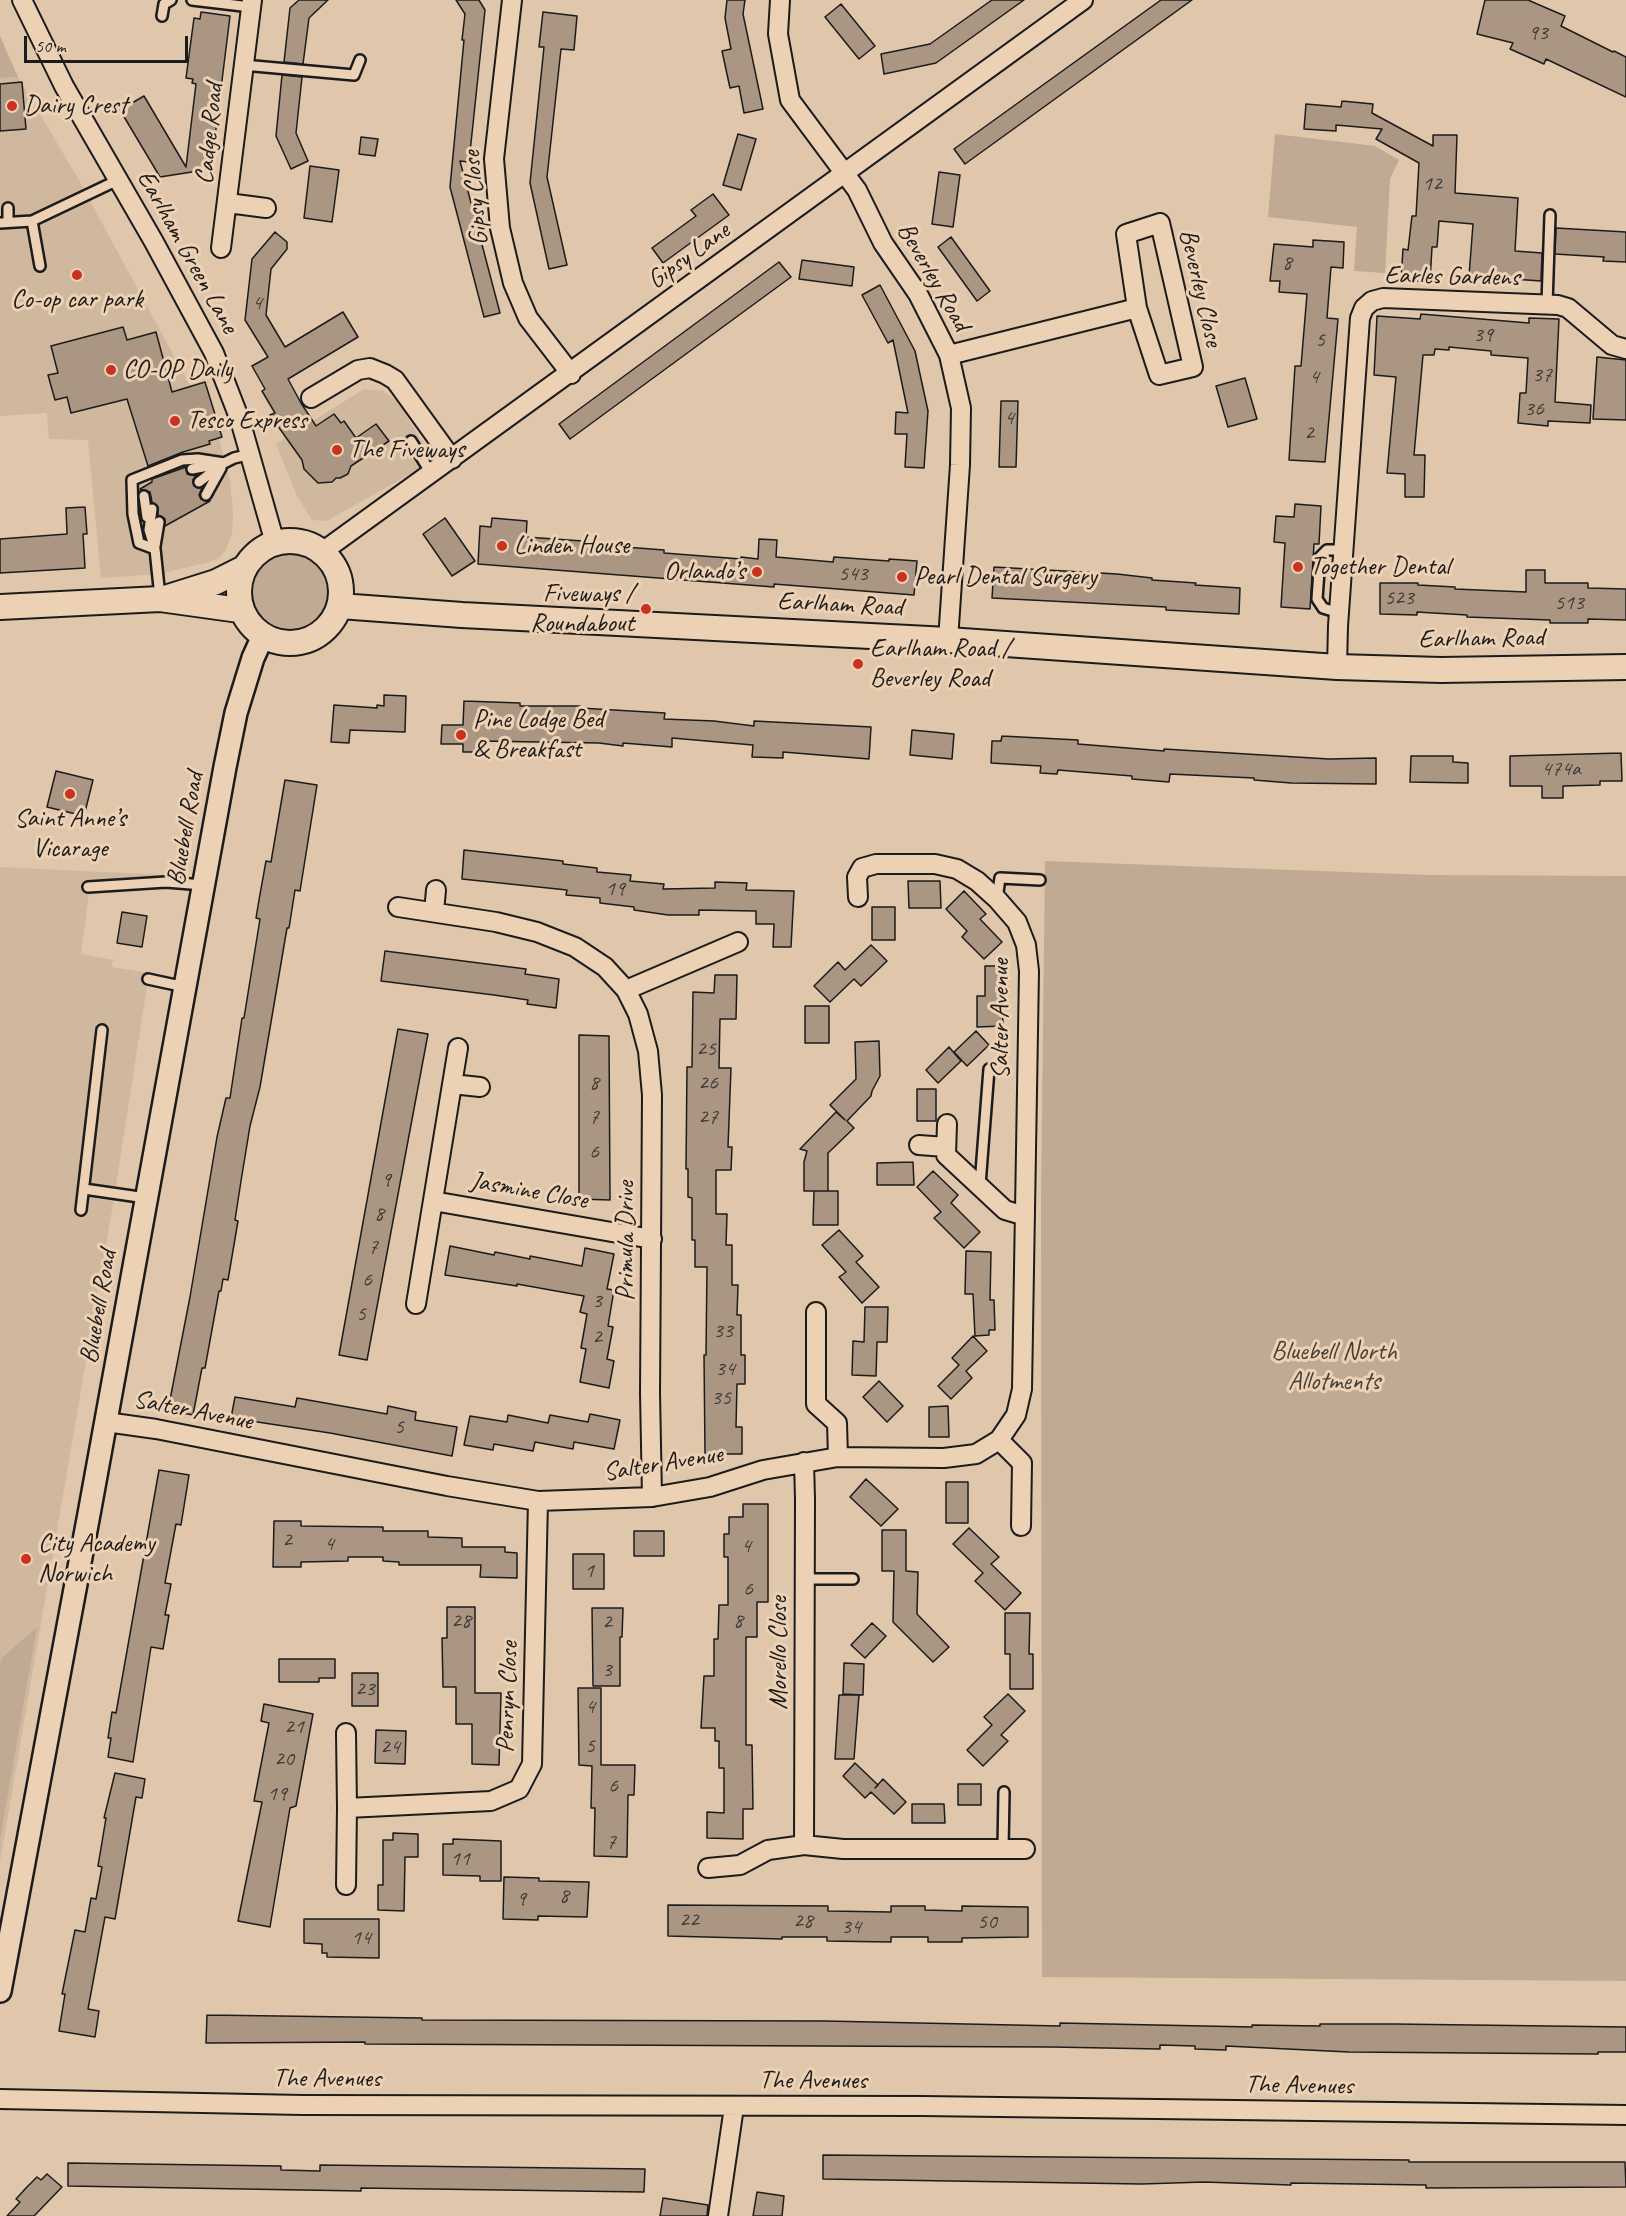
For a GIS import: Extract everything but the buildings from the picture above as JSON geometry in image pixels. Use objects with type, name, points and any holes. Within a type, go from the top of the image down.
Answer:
[{"type":"main road","points":[[160,599],[216,582],[244,568],[257,553],[275,543],[292,541],[308,544],[322,552],[335,567],[341,586],[339,606],[334,619],[325,630],[305,641],[283,643],[262,636],[251,627],[239,610],[238,591],[244,568]]},
{"type":"main road","points":[[0,607],[160,599],[239,610]]},
{"type":"main road","name":"Earlham Road","points":[[339,606],[462,615],[948,640],[1337,667],[1441,670],[1626,667]]},
{"type":"street","name":"Earlham Green Lane","points":[[22,0],[64,86],[154,242],[214,353],[251,454],[275,543]]},
{"type":"street","name":"Gipsy Close","points":[[512,0],[494,159],[500,228],[513,283],[528,318],[570,374]]},
{"type":"street","name":"Beverley Road","points":[[780,0],[778,34],[790,100],[857,190],[883,243],[918,294],[949,355],[961,408],[960,465],[948,640]]},
{"type":"street","name":"Gipsy Lane","points":[[322,552],[1083,0]]},
{"type":"street","name":"Cadge Road","points":[[221,248],[251,4]]},
{"type":"street","name":"Cadge Road","points":[[228,203],[266,208]]},
{"type":"street","name":"Beverley Close","points":[[1160,223],[1193,367],[1159,375],[1137,308],[1126,234],[1160,223]]},
{"type":"street","name":"Earles Gardens","points":[[1337,667],[1326,612],[1344,550],[1360,318],[1364,308],[1372,301],[1383,298],[1547,304],[1568,308],[1612,345],[1626,349]]},
{"type":"street","points":[[949,355],[1137,308]]},
{"type":"street","points":[[311,398],[358,370],[370,368],[385,374],[395,380],[452,459]]},
{"type":"street","name":"Bluebell Road","points":[[0,1990],[236,713],[262,636]]},
{"type":"street","name":"Salter Avenue","points":[[106,1422],[156,1429],[485,1493],[538,1501],[652,1497],[710,1487],[763,1470],[838,1457],[944,1458],[976,1454],[999,1440],[1016,1415],[1022,1389],[1028,962],[1026,945],[1017,922],[997,899],[977,881],[957,869],[935,864],[876,864],[862,868],[852,878],[858,897]]},
{"type":"street","points":[[434,912],[436,890]]},
{"type":"street","name":"Primula Drive","points":[[398,907],[496,922],[537,932],[575,947],[605,966],[626,990],[638,1014],[648,1052],[652,1095],[650,1393],[652,1497]]},
{"type":"street","points":[[626,990],[738,942]]},
{"type":"street","name":"Jasmine Close","points":[[416,1304],[458,1048]]},
{"type":"street","points":[[452,1084],[480,1087]]},
{"type":"street","points":[[947,1124],[946,1155],[1005,1210],[1025,1216]]},
{"type":"street","points":[[919,1145],[946,1147]]},
{"type":"street","name":"Jasmine Close","points":[[433,1201],[652,1239]]},
{"type":"street","points":[[816,1312],[816,1404],[837,1423],[838,1457]]},
{"type":"street","points":[[999,1440],[1022,1463],[1021,1526]]},
{"type":"street","name":"Morello Close","points":[[804,1462],[804,1845]]},
{"type":"street","name":"Penryn Close","points":[[347,1808],[491,1801],[519,1789],[532,1764],[538,1501]]},
{"type":"street","points":[[346,1733],[346,1885]]},
{"type":"street","points":[[708,1868],[740,1865],[768,1850],[804,1845],[843,1849],[1025,1849]]},
{"type":"street","name":"The Avenues","points":[[0,2099],[303,2105],[922,2106],[1626,2115]]},
{"type":"street","points":[[718,2216],[734,2107]]},
{"type":"lane","points":[[192,0],[251,4]]},
{"type":"lane","points":[[162,16],[164,1]]},
{"type":"lane","points":[[243,64],[354,75],[360,60]]},
{"type":"lane","points":[[8,208],[4,222],[32,222],[118,180]]},
{"type":"lane","points":[[1547,304],[1550,215]]},
{"type":"lane","points":[[32,222],[40,266]]},
{"type":"lane","points":[[411,441],[431,472]]},
{"type":"lane","points":[[200,482],[224,463],[251,454]]},
{"type":"lane","points":[[155,549],[139,543],[133,514],[132,480],[182,460],[198,459],[224,463]]},
{"type":"lane","points":[[192,469],[224,463]]},
{"type":"lane","points":[[206,495],[224,463]]},
{"type":"lane","points":[[144,496],[149,531],[155,549],[160,599]]},
{"type":"lane","points":[[149,531],[152,509]]},
{"type":"lane","points":[[155,549],[159,522]]},
{"type":"lane","points":[[997,899],[1000,878],[1040,880]]},
{"type":"lane","points":[[88,887],[166,882],[203,885]]},
{"type":"lane","points":[[148,979],[185,987]]},
{"type":"lane","points":[[81,1210],[102,1030]]},
{"type":"lane","points":[[980,1187],[989,1069]]},
{"type":"lane","points":[[84,1189],[146,1198]]},
{"type":"lane","points":[[805,1579],[853,1579]]},
{"type":"lane","points":[[1004,1791],[1004,1849]]},
{"type":"shaded area","points":[[18,77],[76,175],[219,439],[230,479],[232,533],[226,550],[219,558],[210,562],[159,574],[101,578],[88,440],[49,439],[47,413],[0,416],[0,78]]},
{"type":"shaded area","points":[[364,389],[384,391],[399,403],[433,461],[327,521],[312,520],[297,496],[276,444]]},
{"type":"shaded area","name":"City Academy Norwich","points":[[0,867],[167,875],[165,888],[89,894],[81,954],[113,960],[112,967],[149,973],[115,1192],[0,1862]]},
{"type":"green space","points":[[0,36],[7,52],[18,77],[0,78]]},
{"type":"green space","points":[[1275,134],[1375,146],[1399,160],[1390,179],[1385,273],[1354,271],[1357,227],[1268,217]]},
{"type":"green space","points":[[283,554],[299,554],[320,565],[331,586],[331,602],[320,623],[299,634],[283,634],[269,628],[257,616],[251,602],[251,586],[257,572],[269,560]]},
{"type":"green space","name":"Bluebell North Allotments","points":[[1045,861],[1429,875],[1626,876],[1626,1981],[1042,1977],[1041,1199]]},
{"type":"green space","points":[[37,1627],[0,1839],[0,1664],[2,1658]]},
{"type":"place","name":"Dairy Crest","points":[[12,106]]},
{"type":"place","name":"Co-op car park","points":[[77,275]]},
{"type":"place","name":"CO-OP Daily","points":[[111,370]]},
{"type":"place","name":"Tesco Express","points":[[175,421]]},
{"type":"place","name":"The Fiveways","points":[[337,450]]},
{"type":"place","name":"Linden House","points":[[502,546]]},
{"type":"place","name":"Together Dental","points":[[1298,567]]},
{"type":"place","name":"Orlando’s","points":[[757,572]]},
{"type":"place","name":"Pearl Dental Surgery","points":[[902,577]]},
{"type":"place","name":"Fiveways / Roundabout","points":[[646,609]]},
{"type":"place","name":"Earlham Road / Beverley Road","points":[[858,664]]},
{"type":"place","name":"Pine Lodge Bed & Breakfast","points":[[461,735]]},
{"type":"place","name":"Saint Anne’s Vicarage","points":[[70,794]]},
{"type":"place","name":"City Academy Norwich","points":[[26,1559]]}]
